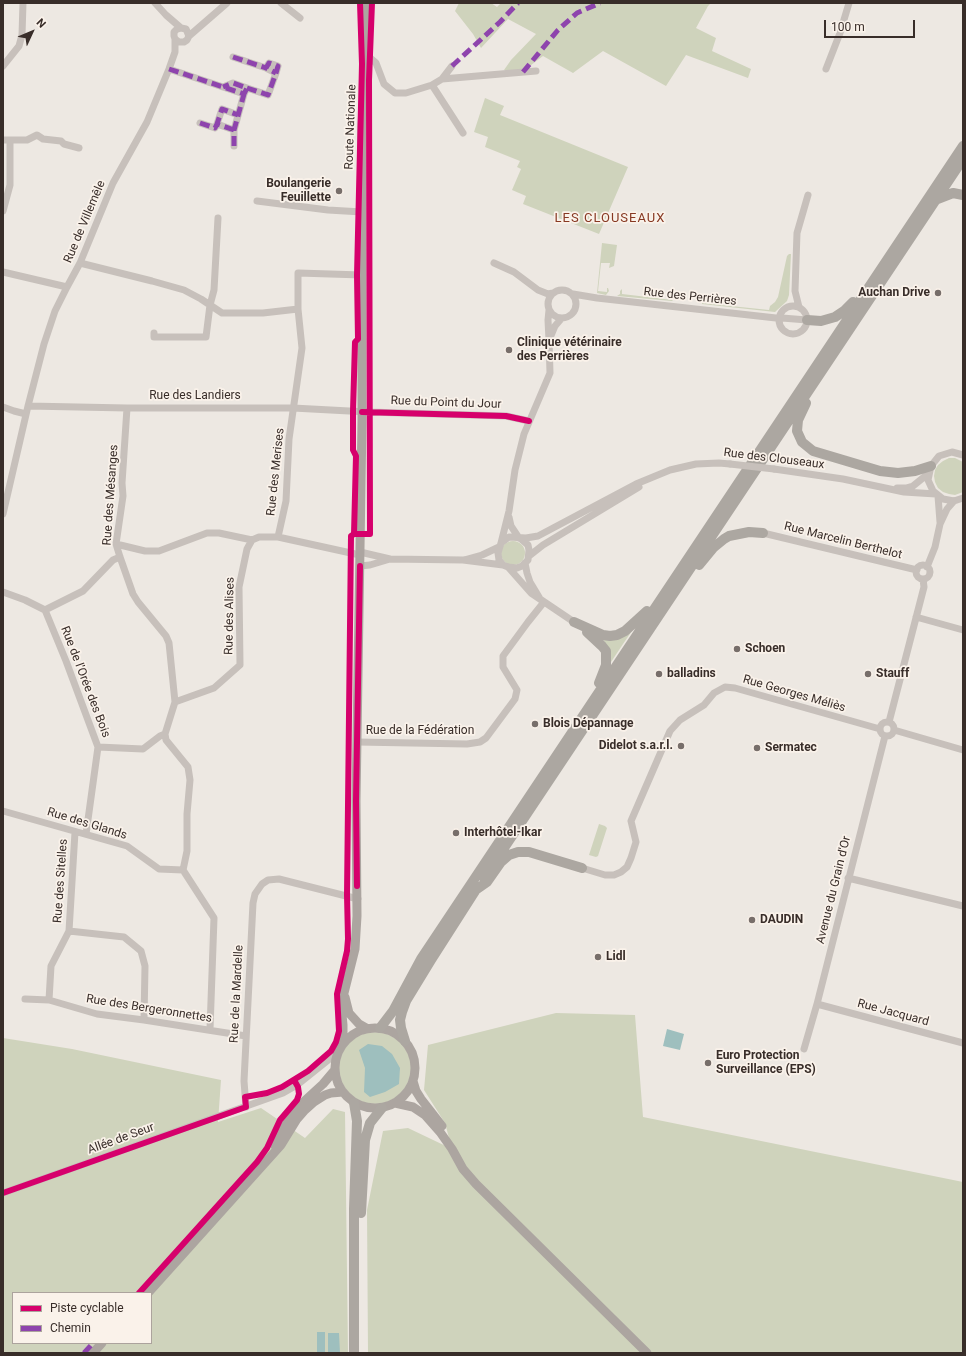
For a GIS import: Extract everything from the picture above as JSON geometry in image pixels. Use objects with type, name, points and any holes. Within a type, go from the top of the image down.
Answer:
[{"type":"highway","points":[[380,1028],[392,1011],[420,959],[468,890],[694,548],[963,146]]},
{"type":"highway","points":[[405,1041],[400,1020],[406,1001],[431,960],[662,610],[963,159]]},
{"type":"highway","points":[[935,200],[953,193],[963,195]]},
{"type":"highway","points":[[808,320],[821,321],[839,315],[852,303],[882,267]]},
{"type":"highway","points":[[811,387],[809,399],[798,420],[797,431],[802,442],[812,451],[880,471],[898,473],[930,469]]},
{"type":"highway","points":[[662,610],[713,548],[724,539],[738,533],[763,532]]},
{"type":"highway","points":[[574,622],[603,635],[617,635],[625,631],[644,615],[694,548]]},
{"type":"highway","points":[[574,622],[595,638],[606,651],[606,665],[588,708]]},
{"type":"highway","points":[[477,889],[487,882],[501,862],[509,855],[518,852],[529,852],[582,868]]},
{"type":"highway","points":[[354,1103],[356,1128],[354,1209],[354,1353]]},
{"type":"highway","points":[[360,1353],[361,1206],[365,1140],[369,1127],[375,1116],[382,1108]]},
{"type":"main road","name":"Route Nationale","points":[[343,1042],[344,1030],[341,1005],[355,949],[358,898],[356,809],[362,412],[362,126],[366,3]]},
{"type":"main road","points":[[344,994],[346,1007],[349,1013],[359,1024],[366,1028]]},
{"type":"main road","points":[[366,1028],[380,1028],[391,1031],[405,1041],[411,1049],[416,1065],[413,1081],[403,1098],[396,1103],[382,1108],[372,1109],[354,1103],[343,1092],[336,1080],[334,1064],[337,1053],[343,1042],[350,1036],[366,1028]]},
{"type":"main road","points":[[273,1153],[282,1130],[291,1116],[334,1071]]},
{"type":"main road","points":[[413,1081],[416,1091],[421,1099],[446,1131],[452,1149]]},
{"type":"main road","points":[[149,1292],[281,1145],[297,1119],[314,1102],[331,1093],[343,1092]]},
{"type":"main road","points":[[396,1103],[413,1107],[424,1114],[433,1123],[452,1149],[463,1168],[476,1184],[647,1353]]},
{"type":"main road","points":[[93,1353],[101,1344]]},
{"type":"street","points":[[3,66],[19,46],[22,35],[23,3]]},
{"type":"street","points":[[155,3],[166,15],[185,31],[187,40],[184,42],[179,42],[166,15]]},
{"type":"street","points":[[175,36],[177,29],[185,31],[204,24],[227,3]]},
{"type":"street","points":[[281,3],[300,18]]},
{"type":"street","points":[[826,69],[840,33],[849,3]]},
{"type":"street","name":"Rue de Villemêle","points":[[3,514],[28,406],[44,344],[55,311],[66,287],[80,263],[113,183],[147,122],[175,52],[175,36]]},
{"type":"street","name":"Rue de Villemêle","points":[[175,52],[184,42]]},
{"type":"street","points":[[365,56],[370,57],[376,63],[384,84],[395,93],[406,93],[432,85],[442,79],[452,66]]},
{"type":"street","points":[[169,69],[223,87],[268,95],[278,66],[269,63],[266,68],[233,58]]},
{"type":"street","points":[[442,79],[536,71]]},
{"type":"street","points":[[432,85],[463,133]]},
{"type":"street","points":[[234,146],[234,130],[246,91]]},
{"type":"street","points":[[200,123],[215,128],[222,109],[238,115]]},
{"type":"street","points":[[217,124],[234,130]]},
{"type":"street","points":[[3,211],[10,185],[7,140],[27,140],[37,135],[43,140],[61,141],[64,144],[79,148]]},
{"type":"street","points":[[799,307],[789,307],[782,311],[779,318],[782,330],[789,334],[793,335],[802,332],[807,325],[808,320],[805,312],[799,307],[795,291],[797,233],[808,195]]},
{"type":"street","points":[[257,202],[328,210],[362,212]]},
{"type":"street","points":[[154,333],[154,337],[206,337],[210,305],[214,290],[218,218]]},
{"type":"street","points":[[80,263],[184,290],[222,313],[263,313],[298,309]]},
{"type":"street","points":[[494,263],[514,272],[538,290],[548,294],[561,290],[573,294],[576,300],[576,310],[570,317],[561,319],[555,326],[550,340]]},
{"type":"street","points":[[3,272],[66,287]]},
{"type":"street","name":"Rue des Merises","points":[[278,537],[286,501],[289,440],[302,348],[298,309],[298,273],[362,275]]},
{"type":"street","points":[[538,290],[552,314],[561,319]]},
{"type":"street","points":[[789,307],[795,291]]},
{"type":"street","points":[[554,293],[550,297],[548,306],[550,373],[529,421],[519,453],[509,511],[498,553],[499,560],[531,593],[574,622]]},
{"type":"street","name":"Rue des Perrières","points":[[573,294],[597,298],[808,320]]},
{"type":"street","name":"Rue des Perrières","points":[[577,306],[583,302],[597,298]]},
{"type":"street","name":"Rue des Landiers","points":[[28,406],[127,408],[293,408],[362,412]]},
{"type":"street","points":[[3,407],[26,414]]},
{"type":"street","name":"Rue des Mésanges","points":[[127,408],[122,507],[116,544],[133,594],[166,636],[169,643],[174,702],[165,734]]},
{"type":"street","name":"Rue du Point du Jour","points":[[362,412],[506,416],[529,421]]},
{"type":"street","name":"Rue des Clouseaux","points":[[888,488],[906,488],[913,486],[930,469],[939,456],[944,453],[962,453]]},
{"type":"street","name":"Rue des Clouseaux","points":[[529,556],[543,545],[658,475],[676,468],[696,464],[730,464],[820,475],[904,492],[937,495],[943,499],[960,500]]},
{"type":"street","points":[[930,469],[930,486],[937,495],[940,524]]},
{"type":"street","points":[[927,567],[940,524],[947,509],[960,500]]},
{"type":"street","points":[[116,544],[145,551],[159,551],[207,533],[219,533],[252,540],[259,537],[278,537],[390,559],[463,560],[517,568],[525,563],[529,556],[528,545],[520,538],[511,526],[509,511]]},
{"type":"street","name":"Rue des Clouseaux","points":[[520,538],[531,538],[538,536],[593,515]]},
{"type":"street","name":"Rue Marcelin Berthelot","points":[[763,532],[917,570]]},
{"type":"street","points":[[463,560],[482,555],[500,545],[509,537],[520,538]]},
{"type":"street","name":"Rue des Alises","points":[[174,702],[214,688],[240,665],[239,587],[247,549],[252,540]]},
{"type":"street","points":[[3,592],[25,600],[45,610],[83,591],[113,560],[120,558]]},
{"type":"street","points":[[360,566],[370,565],[390,559]]},
{"type":"street","points":[[525,563],[530,582],[542,601]]},
{"type":"street","points":[[924,579],[918,576],[917,570],[920,566],[927,567]]},
{"type":"street","points":[[924,579],[930,574],[927,567]]},
{"type":"street","points":[[889,722],[924,587],[924,579]]},
{"type":"street","name":"Rue de la Fédération","points":[[358,742],[467,744],[480,742],[486,738],[515,699],[517,690],[503,667],[503,656],[542,601]]},
{"type":"street","name":"Rue de l'Orée des Bois","points":[[45,610],[98,747],[86,834]]},
{"type":"street","points":[[916,617],[963,630]]},
{"type":"street","name":"Rue Georges Méliès","points":[[582,868],[614,875],[621,872],[626,867],[631,858],[636,842],[631,821],[670,731],[680,720],[704,705],[714,694],[725,687],[735,688],[880,729]]},
{"type":"street","points":[[889,722],[892,724],[894,730],[893,734],[890,736],[885,736],[882,734],[880,729],[882,724],[889,722]]},
{"type":"street","points":[[894,730],[963,750]]},
{"type":"street","points":[[98,747],[143,749],[165,734],[166,740],[188,767],[190,780],[187,814],[187,851],[183,870],[214,918],[210,1030]]},
{"type":"street","name":"Avenue du Grain d'Or","points":[[804,1049],[817,1004],[885,736]]},
{"type":"street","name":"Rue des Glands","points":[[3,811],[127,846],[159,869],[183,870]]},
{"type":"street","name":"Rue des Sitelles","points":[[49,1000],[50,966],[69,931],[75,832]]},
{"type":"street","points":[[848,878],[963,906]]},
{"type":"street","name":"Rue de la Mardelle","points":[[246,1107],[244,1081],[253,903],[255,894],[262,884],[272,879],[279,879],[358,898]]},
{"type":"street","points":[[69,931],[124,937],[141,951],[145,966],[144,1020]]},
{"type":"street","name":"Rue des Bergeronnettes","points":[[25,999],[49,1000],[97,1014],[246,1036]]},
{"type":"street","name":"Rue Jacquard","points":[[817,1004],[963,1043]]},
{"type":"street","name":"Allée de Seur","points":[[3,1193],[283,1093],[337,1053]]},
{"type":"green space","points":[[459,3],[491,3],[497,7],[501,3],[711,3],[696,28],[716,38],[712,51],[751,69],[748,78],[686,55],[666,86],[603,51],[573,73],[543,56],[518,75],[504,70],[511,60],[536,34],[508,19],[481,48],[473,34],[455,11]]},
{"type":"green space","points":[[485,98],[504,106],[500,115],[628,167],[599,234],[523,204],[526,196],[512,190],[521,169],[517,167],[520,161],[485,147],[488,137],[474,132]]},
{"type":"green space","points":[[602,243],[617,245],[614,266],[609,268],[610,263],[601,263],[598,291],[607,292],[608,288],[609,291],[606,295],[597,293]]},
{"type":"green space","points":[[791,254],[789,295],[787,301],[775,312],[702,304],[769,310],[770,306],[778,297],[787,256]]},
{"type":"green space","points":[[622,289],[622,294],[673,300],[617,296],[620,294]]},
{"type":"green space","points":[[949,458],[955,458],[963,462],[963,492],[955,495],[943,492],[938,488],[934,476],[938,465]]},
{"type":"green space","points":[[513,541],[518,542],[524,548],[524,558],[518,564],[513,565],[508,564],[502,558],[501,553],[502,548],[508,542]]},
{"type":"green space","points":[[634,628],[609,665],[607,646],[603,639]]},
{"type":"green space","points":[[599,824],[607,828],[598,856],[596,857],[589,855]]},
{"type":"green space","points":[[556,1013],[635,1015],[643,1117],[963,1182],[963,1353],[368,1353],[367,1210],[383,1131],[408,1128],[452,1149],[445,1123],[424,1090],[428,1045]]},
{"type":"green space","points":[[375,1032],[395,1038],[405,1048],[411,1068],[405,1088],[395,1098],[375,1104],[355,1098],[345,1088],[339,1068],[345,1048],[355,1038]]},
{"type":"green space","points":[[3,1038],[72,1049],[221,1080],[218,1122],[261,1108],[305,1138],[333,1109],[345,1112],[348,1353],[3,1353]]},
{"type":"water","points":[[667,1029],[684,1034],[680,1050],[663,1046]]},
{"type":"water","points":[[368,1044],[382,1046],[392,1054],[400,1068],[399,1084],[385,1092],[370,1097],[364,1092],[365,1068],[359,1050]]},
{"type":"water","points":[[317,1332],[325,1332],[325,1353],[317,1353]]},
{"type":"water","points":[[328,1333],[339,1333],[340,1353],[328,1353]]},
{"type":"marked path","points":[[452,66],[500,22],[518,3]]},
{"type":"marked path","points":[[523,72],[558,30],[577,13],[600,3]]},
{"type":"marked path","points":[[233,57],[266,68]]},
{"type":"marked path","points":[[247,88],[268,95],[276,73],[278,66],[269,63],[266,68],[276,73]]},
{"type":"marked path","points":[[169,69],[244,94],[247,88],[233,83],[223,87]]},
{"type":"marked path","points":[[234,146],[234,130],[244,94]]},
{"type":"marked path","points":[[234,130],[217,124],[222,109],[238,115]]},
{"type":"marked path","points":[[200,123],[215,128],[217,124]]},
{"type":"marked path","points":[[84,1353],[92,1344]]},
{"type":"cycle path","points":[[354,534],[356,456],[353,450],[353,411],[355,342],[358,339],[357,275],[362,64],[360,3]]},
{"type":"cycle path","points":[[3,1193],[246,1107],[245,1097],[267,1093],[282,1087],[308,1071],[331,1051],[336,1042],[339,1031],[337,994],[347,951],[348,939],[347,895],[351,536],[354,534],[370,534],[369,80],[372,3]]},
{"type":"cycle path","points":[[362,412],[506,416],[529,421]]},
{"type":"cycle path","points":[[357,886],[356,801],[360,566]]},
{"type":"cycle path","points":[[140,1292],[257,1162],[267,1148],[280,1120],[297,1100],[299,1094],[298,1087],[294,1080]]},
{"type":"place","name":"Boulangerie Feuillette","points":[[339,191]]},
{"type":"place","name":"Auchan Drive","points":[[938,293]]},
{"type":"place","name":"Clinique vétérinaire des Perrières","points":[[509,350]]},
{"type":"place","name":"Schoen","points":[[737,649]]},
{"type":"place","name":"balladins","points":[[659,674]]},
{"type":"place","name":"Stauff","points":[[868,674]]},
{"type":"place","name":"Blois Dépannage","points":[[535,724]]},
{"type":"place","name":"Didelot s.a.r.l.","points":[[681,746]]},
{"type":"place","name":"Sermatec","points":[[757,748]]},
{"type":"place","name":"Interhôtel-Ikar","points":[[456,833]]},
{"type":"place","name":"DAUDIN","points":[[752,920]]},
{"type":"place","name":"Lidl","points":[[598,957]]},
{"type":"place","name":"Euro Protection Surveillance (EPS)","points":[[708,1063]]},
{"type":"district","name":"LES CLOUSEAUX","points":[[610,219]]}]
